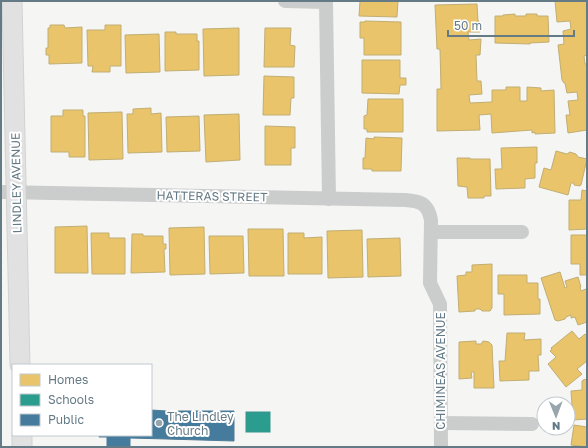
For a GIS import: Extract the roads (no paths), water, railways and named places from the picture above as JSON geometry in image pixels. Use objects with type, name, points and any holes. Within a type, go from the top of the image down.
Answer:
[{"type":"main road","name":"LINDLEY AVENUE","points":[[12,1],[9,192],[20,364]]},
{"type":"main road","points":[[22,436],[22,447]]},
{"type":"street","points":[[285,1],[326,2],[329,199]]},
{"type":"street","name":"HATTERAS STREET","points":[[9,192],[415,201],[422,203]]},
{"type":"street","name":"CHIMINEAS AVENUE","points":[[422,203],[430,214],[430,283],[440,304],[441,447]]},
{"type":"street","points":[[431,232],[522,232]]},
{"type":"street","points":[[441,423],[532,424]]},
{"type":"place","name":"The Lindley Church","points":[[159,423]]}]
